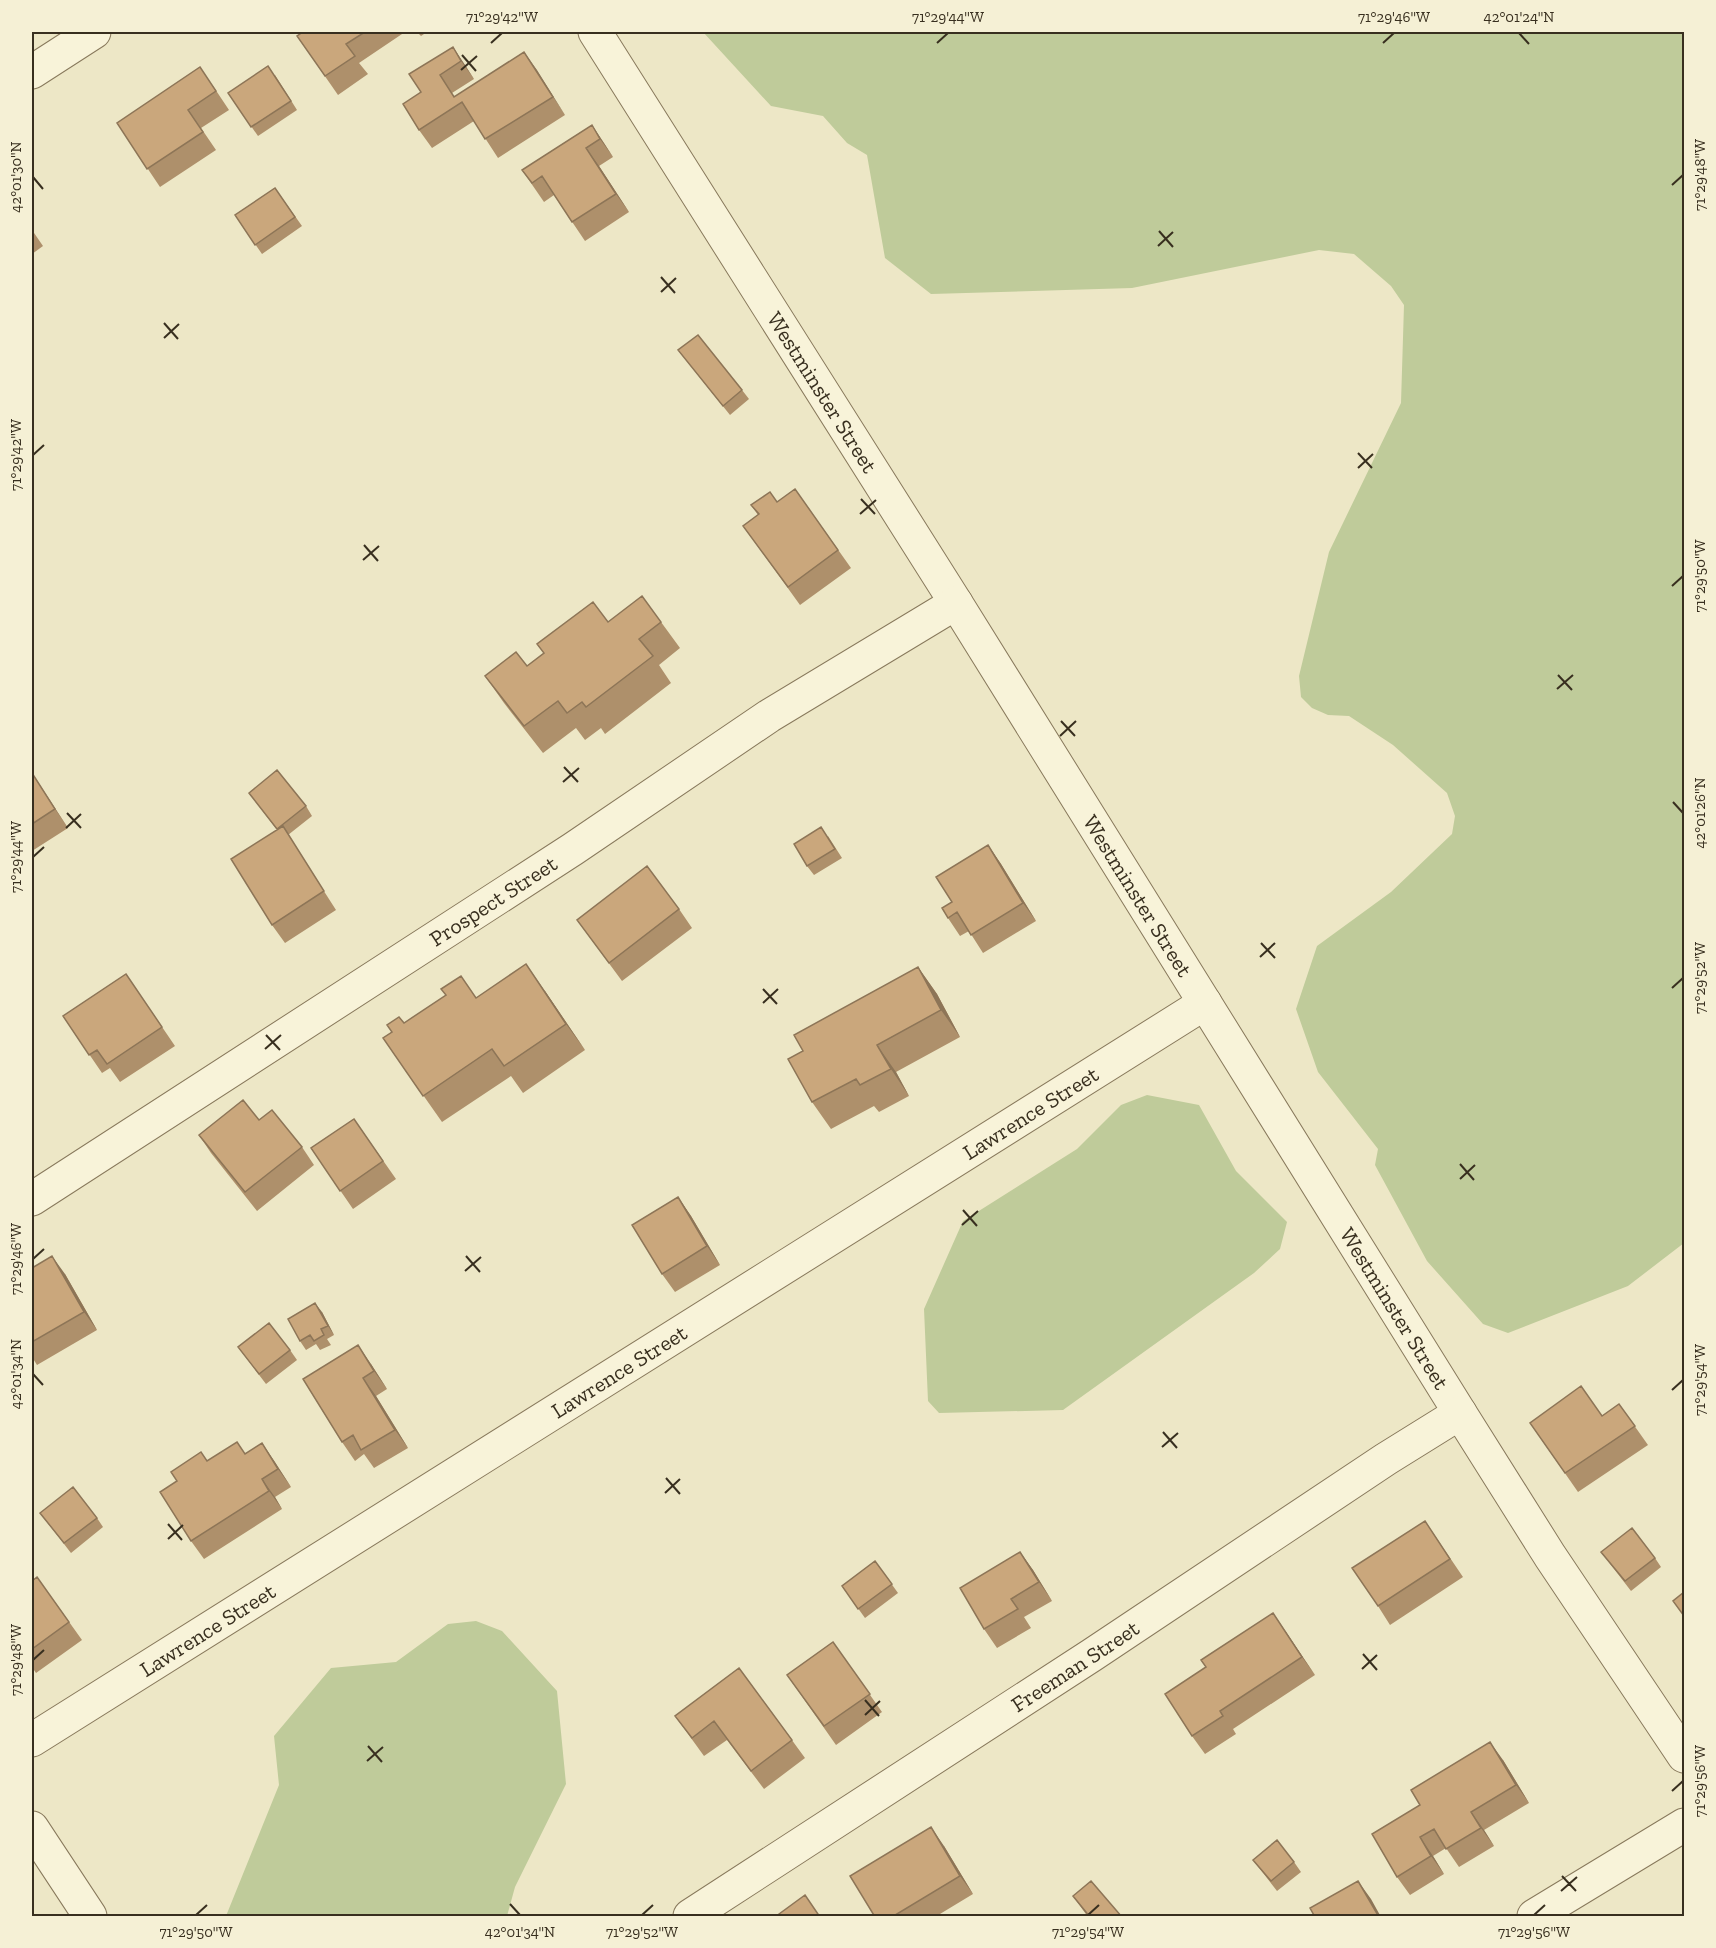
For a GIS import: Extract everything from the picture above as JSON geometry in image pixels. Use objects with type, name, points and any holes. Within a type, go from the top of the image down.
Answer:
[{"type":"street","points":[[32,72],[94,32]]},
{"type":"street","name":"Westminster Street","points":[[595,32],[956,603],[1550,1556],[1684,1756]]},
{"type":"street","name":"Prospect Street","points":[[32,1199],[562,855],[769,716],[956,603]]},
{"type":"street","name":"Lawrence Street","points":[[32,1740],[1205,1003]]},
{"type":"street","name":"Freeman Street","points":[[690,1917],[1082,1662],[1386,1459],[1460,1413]]},
{"type":"street","points":[[1534,1917],[1684,1824]]},
{"type":"street","points":[[32,1828],[90,1917]]},
{"type":"green space","points":[[703,32],[1684,32],[1684,1243],[1628,1286],[1508,1333],[1483,1324],[1427,1261],[1375,1165],[1378,1149],[1318,1072],[1296,1009],[1317,946],[1391,892],[1452,834],[1455,816],[1447,793],[1393,745],[1349,716],[1328,715],[1312,708],[1301,697],[1299,676],[1329,552],[1401,403],[1404,305],[1391,286],[1354,254],[1319,250],[1132,288],[931,294],[885,258],[867,155],[847,143],[823,116],[771,106]]},
{"type":"green space","points":[[1147,1095],[1199,1105],[1236,1171],[1287,1222],[1280,1249],[1254,1273],[1063,1410],[939,1413],[928,1401],[924,1309],[963,1221],[1077,1149],[1121,1105]]},
{"type":"green space","points":[[476,1621],[502,1631],[557,1691],[566,1784],[515,1887],[507,1916],[226,1916],[279,1785],[274,1736],[331,1668],[396,1662],[448,1624]]},
{"type":"building","points":[[303,32],[365,32],[346,44],[355,56],[325,76],[297,36]]},
{"type":"building","points":[[453,47],[461,61],[440,75],[454,97],[524,52],[553,97],[485,139],[462,102],[419,130],[403,104],[421,92],[409,74]]},
{"type":"building","points":[[268,66],[291,101],[251,127],[228,93]]},
{"type":"building","points":[[200,67],[216,91],[188,110],[203,132],[147,169],[117,123]]},
{"type":"building","points":[[592,125],[600,139],[586,148],[616,194],[572,222],[542,176],[532,183],[522,170]]},
{"type":"building","points":[[275,188],[295,217],[255,245],[235,215]]},
{"type":"building","points":[[698,335],[742,390],[723,406],[678,350]]},
{"type":"building","points":[[795,489],[838,550],[788,587],[743,526],[759,514],[751,505],[770,492],[777,502]]},
{"type":"building","points":[[642,596],[661,622],[639,639],[653,656],[586,707],[582,702],[567,713],[558,701],[524,726],[485,676],[516,652],[527,666],[544,653],[537,644],[593,602],[608,622]]},
{"type":"building","points":[[277,770],[306,806],[277,829],[249,793]]},
{"type":"building","points":[[32,773],[55,809],[32,824]]},
{"type":"building","points":[[283,826],[324,891],[272,925],[231,859]]},
{"type":"building","points":[[821,827],[835,849],[807,866],[794,844]]},
{"type":"building","points":[[988,845],[1023,903],[971,935],[957,912],[948,918],[942,908],[952,902],[936,877]]},
{"type":"building","points":[[647,866],[679,909],[609,963],[577,920]]},
{"type":"building","points":[[526,964],[566,1024],[504,1066],[492,1049],[423,1096],[383,1038],[392,1032],[387,1025],[399,1017],[404,1023],[446,995],[441,989],[461,976],[476,998]]},
{"type":"building","points":[[918,967],[941,1010],[877,1045],[891,1069],[860,1085],[856,1079],[812,1102],[788,1059],[803,1051],[794,1035]]},
{"type":"building","points":[[126,974],[162,1027],[107,1064],[97,1050],[89,1055],[63,1016]]},
{"type":"building","points":[[243,1100],[259,1120],[272,1110],[302,1147],[245,1192],[199,1135]]},
{"type":"building","points":[[354,1119],[383,1161],[340,1191],[311,1148]]},
{"type":"building","points":[[678,1197],[707,1246],[662,1274],[632,1225]]},
{"type":"building","points":[[52,1256],[84,1312],[32,1342],[32,1268]]},
{"type":"building","points":[[315,1303],[328,1326],[321,1329],[324,1335],[314,1341],[310,1335],[300,1341],[288,1319]]},
{"type":"building","points":[[269,1323],[290,1350],[259,1374],[238,1347]]},
{"type":"building","points":[[358,1345],[374,1371],[363,1378],[395,1430],[361,1450],[353,1435],[342,1442],[303,1379]]},
{"type":"building","points":[[1581,1386],[1602,1416],[1619,1404],[1635,1426],[1565,1473],[1530,1423]]},
{"type":"building","points":[[237,1442],[245,1454],[262,1443],[278,1469],[262,1479],[269,1491],[191,1541],[160,1492],[177,1481],[171,1472],[201,1452],[207,1461]]},
{"type":"building","points":[[73,1487],[97,1518],[64,1543],[40,1513]]},
{"type":"building","points":[[1425,1521],[1450,1559],[1378,1606],[1352,1568]]},
{"type":"building","points":[[1632,1528],[1655,1558],[1625,1581],[1601,1552]]},
{"type":"building","points":[[1020,1552],[1039,1582],[1011,1599],[1018,1609],[984,1629],[960,1588]]},
{"type":"building","points":[[875,1561],[892,1584],[858,1609],[842,1586]]},
{"type":"building","points":[[37,1577],[69,1622],[32,1649],[32,1581]]},
{"type":"building","points":[[1684,1592],[1684,1616],[1673,1601]]},
{"type":"building","points":[[1273,1613],[1302,1657],[1220,1711],[1223,1716],[1192,1736],[1165,1694],[1206,1667],[1201,1660]]},
{"type":"building","points":[[833,1642],[870,1694],[824,1726],[787,1675]]},
{"type":"building","points":[[739,1668],[792,1740],[751,1771],[714,1721],[692,1738],[675,1716]]},
{"type":"building","points":[[1490,1742],[1516,1785],[1471,1812],[1481,1828],[1446,1849],[1434,1829],[1420,1837],[1431,1856],[1397,1877],[1372,1834],[1420,1805],[1411,1790]]},
{"type":"building","points":[[931,1827],[960,1876],[892,1917],[875,1917],[850,1876]]},
{"type":"building","points":[[1277,1840],[1294,1862],[1271,1881],[1253,1860]]},
{"type":"building","points":[[1091,1881],[1122,1917],[1090,1917],[1073,1896]]},
{"type":"building","points":[[1358,1881],[1379,1917],[1315,1917],[1310,1908]]},
{"type":"building","points":[[805,1895],[820,1917],[775,1917]]}]
